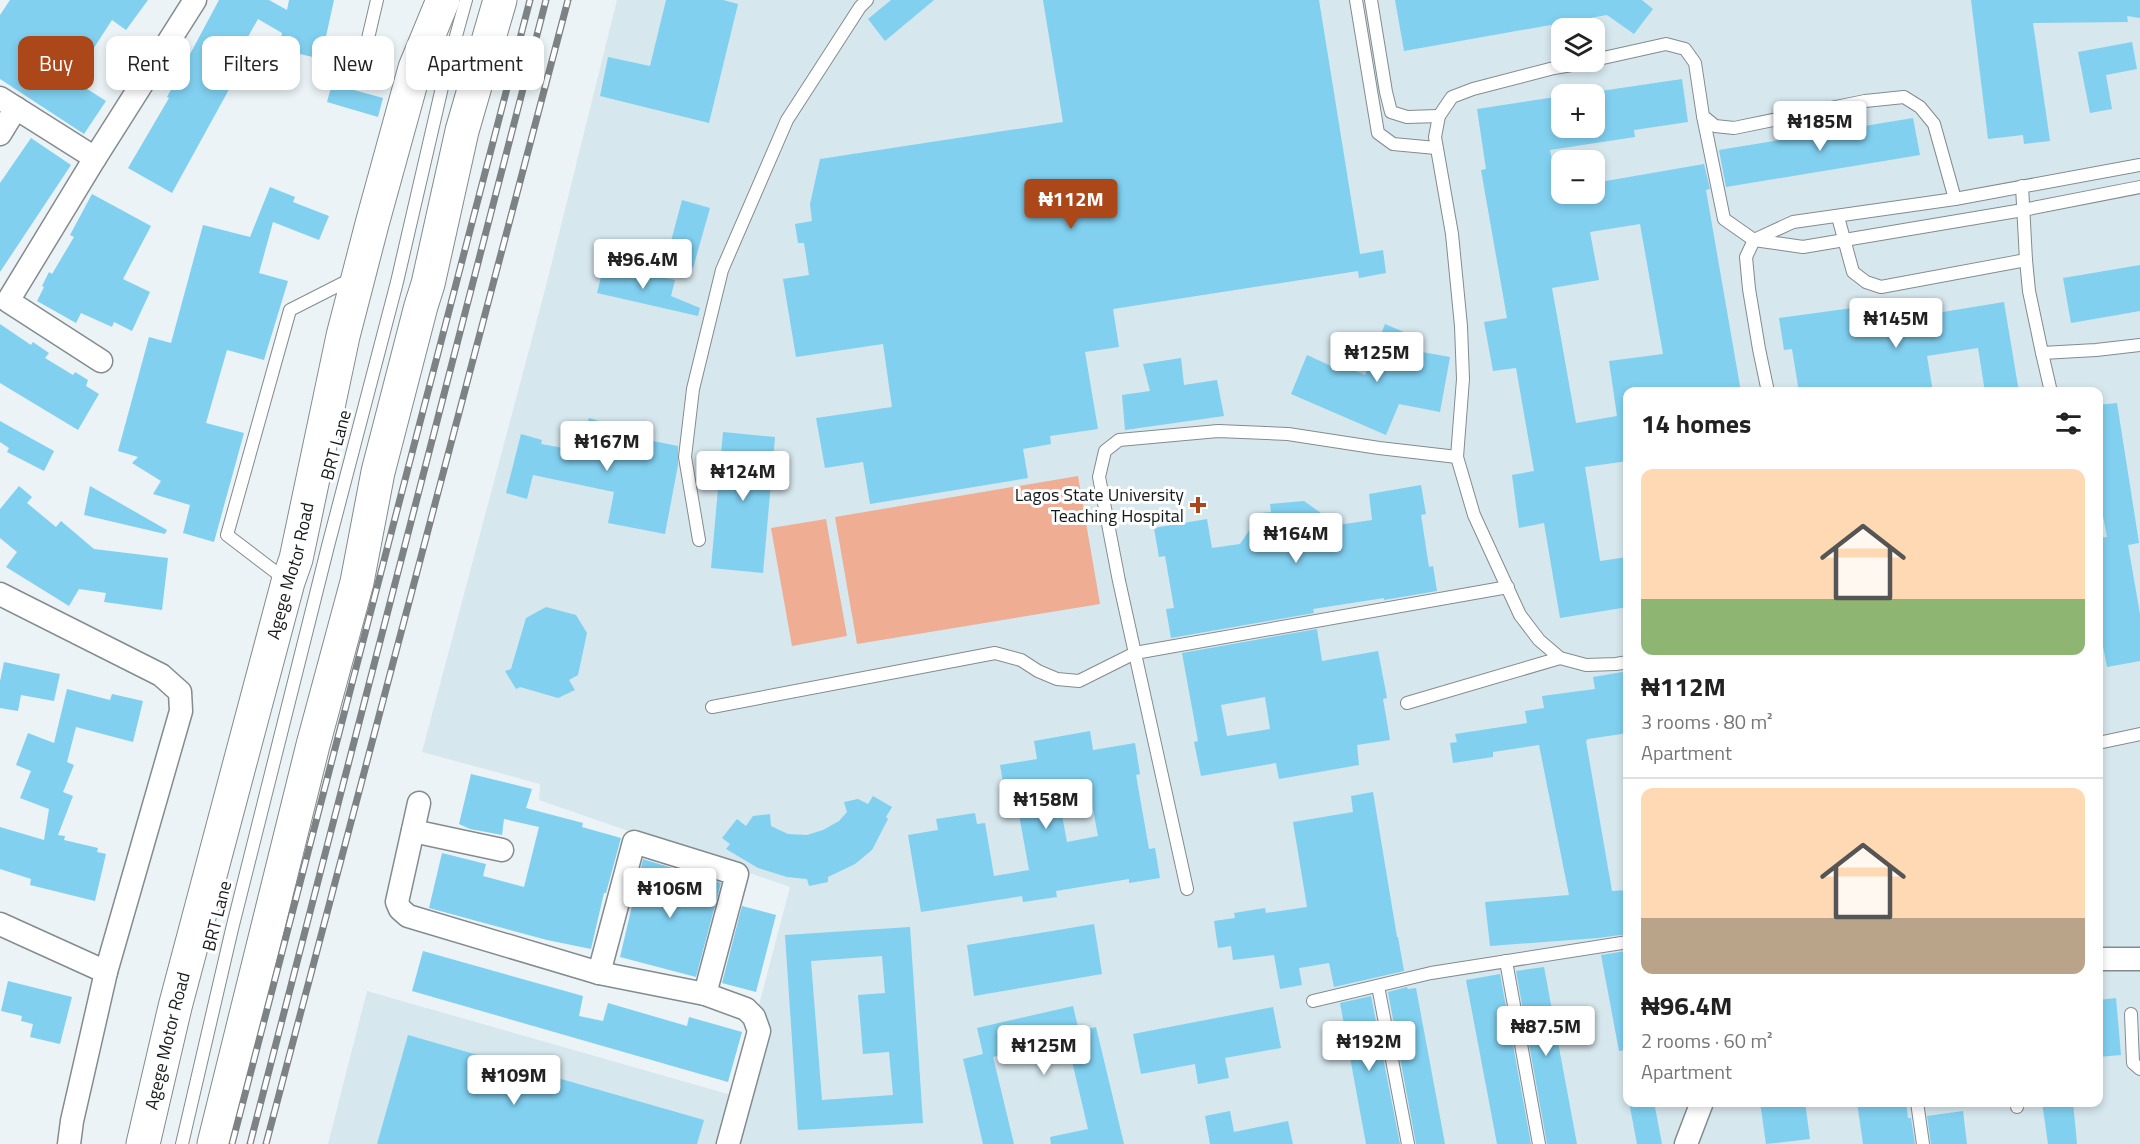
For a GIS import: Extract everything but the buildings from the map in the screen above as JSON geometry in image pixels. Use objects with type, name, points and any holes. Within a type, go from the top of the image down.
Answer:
[{"type":"highway","points":[[421,36],[428,0]]},
{"type":"highway","name":"Agege Motor Road","points":[[428,36],[443,0]]},
{"type":"highway","points":[[214,1144],[304,780],[357,582],[378,472],[420,306],[428,284],[462,130],[500,0]]},
{"type":"highway","name":"Agege Motor Road","points":[[143,1144],[175,1007],[296,559],[340,347],[409,90]]},
{"type":"street","points":[[101,360],[8,301],[190,2]]},
{"type":"street","points":[[0,134],[8,103],[95,158]]},
{"type":"street","points":[[0,594],[161,675],[180,692],[181,711],[106,972],[72,1121],[69,1144]]},
{"type":"street","points":[[419,803],[397,902],[399,909],[408,916],[599,973],[705,994],[746,1009],[754,1017],[759,1031],[728,1144]]},
{"type":"street","points":[[413,831],[502,850]]},
{"type":"street","points":[[599,973],[634,842],[737,874],[705,994]]},
{"type":"street","points":[[0,924],[106,972]]},
{"type":"street","points":[[2103,959],[2140,959]]},
{"type":"street","points":[[1686,1144],[1700,1107]]},
{"type":"lane","points":[[369,36],[377,0]]},
{"type":"lane","name":"BRT Lane","points":[[182,1144],[283,724],[397,282],[443,83],[466,0]]},
{"type":"lane","points":[[699,540],[685,457],[693,389],[722,270],[787,120],[860,7],[867,0]]},
{"type":"lane","points":[[1356,0],[1378,133],[1393,144],[1436,148]]},
{"type":"lane","points":[[1371,0],[1391,112],[1407,117],[1439,116]]},
{"type":"lane","points":[[1605,58],[1666,44],[1686,49],[1695,63],[1703,116],[1724,219],[1754,240],[1803,247],[1845,242],[2140,187]]},
{"type":"lane","points":[[1551,69],[1473,89],[1452,97],[1439,116],[1435,137],[1436,148],[1452,234],[1461,326],[1463,379],[1457,457],[1474,515],[1520,615],[1539,640],[1560,658],[1586,665],[1623,663]]},
{"type":"lane","points":[[1703,116],[1715,126],[1734,128],[1865,101],[1904,97],[1920,107],[1934,124],[1955,199]]},
{"type":"lane","points":[[1767,387],[1759,349],[1746,257],[1754,240],[1793,222],[1955,199],[2140,165]]},
{"type":"lane","points":[[2022,186],[2030,291],[2050,387]]},
{"type":"lane","points":[[1838,217],[1853,272],[1866,282],[1881,287],[2026,260]]},
{"type":"lane","points":[[288,582],[227,535],[290,310],[359,275]]},
{"type":"lane","points":[[2042,353],[2140,345]]},
{"type":"lane","points":[[1187,889],[1099,477],[1105,452],[1119,440],[1218,431],[1288,434],[1457,457]]},
{"type":"lane","points":[[712,707],[995,653],[1022,660],[1038,671],[1057,679],[1079,681],[1135,653],[1508,587]]},
{"type":"lane","points":[[1407,703],[1560,658]]},
{"type":"lane","points":[[2103,742],[2140,734]]},
{"type":"lane","points":[[1314,1002],[1431,973],[1623,943]]},
{"type":"lane","points":[[1506,961],[1539,1144]]},
{"type":"lane","points":[[1378,986],[1408,1144]]},
{"type":"lane","points":[[2131,1014],[2133,1063],[2140,1069]]},
{"type":"lane","points":[[1918,1107],[1923,1144]]},
{"type":"shaded area","points":[[617,0],[2140,0],[2140,1144],[328,1144],[367,991],[735,1096],[790,887],[539,800],[540,784],[422,752],[546,286]]},
{"type":"shaded area","points":[[1078,476],[1100,604],[857,644],[835,517]]},
{"type":"shaded area","points":[[826,519],[847,636],[792,646],[771,528]]},
{"type":"railway","points":[[232,1144],[530,0]]},
{"type":"railway","points":[[250,1144],[546,0]]},
{"type":"railway","points":[[266,1144],[568,0]]},
{"type":"place","name":"Lagos State University Teaching Hospital","points":[[1198,505]]}]
